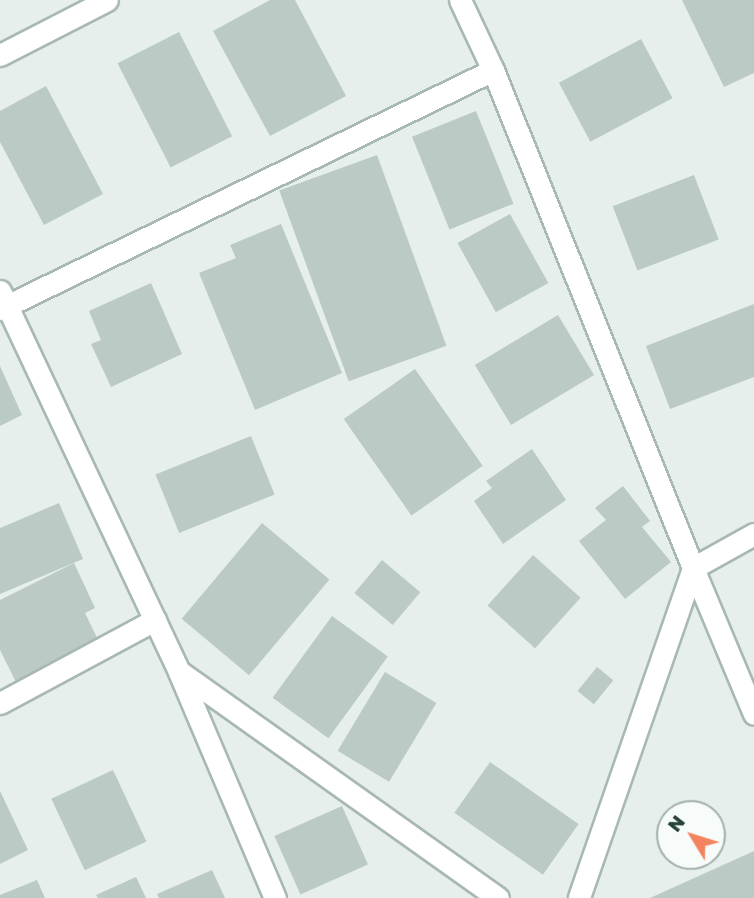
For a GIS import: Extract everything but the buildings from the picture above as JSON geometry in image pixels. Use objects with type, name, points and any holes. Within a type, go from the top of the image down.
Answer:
[{"type":"street","points":[[0,55],[107,0]]},
{"type":"street","points":[[460,0],[493,70],[754,714]]},
{"type":"street","points":[[275,898],[179,672],[2,302],[493,70]]},
{"type":"street","points":[[579,898],[693,568],[754,534]]},
{"type":"street","points":[[0,703],[155,620]]},
{"type":"street","points":[[179,672],[498,898]]}]
